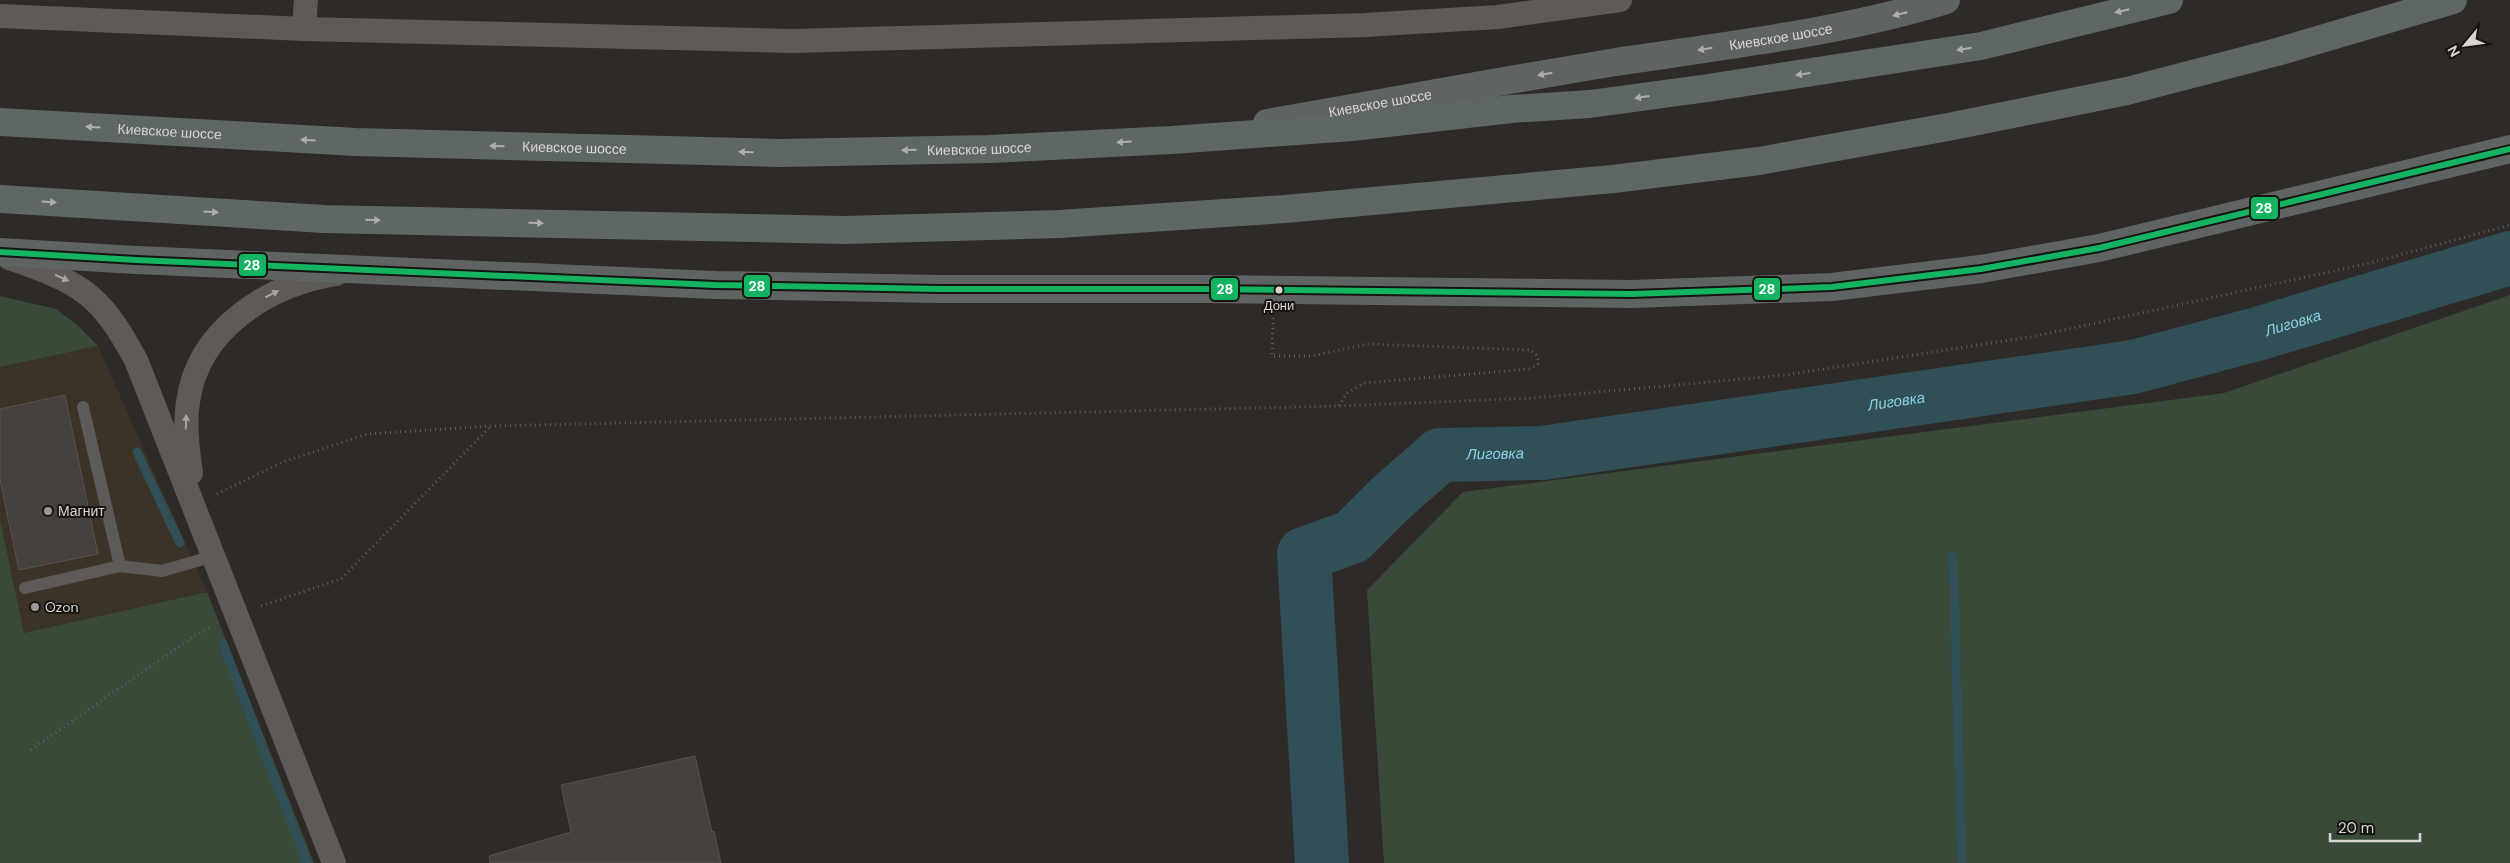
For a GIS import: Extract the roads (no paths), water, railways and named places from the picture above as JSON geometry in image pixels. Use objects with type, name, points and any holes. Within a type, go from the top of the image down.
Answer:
[{"type":"highway","points":[[1172,140],[1352,127],[1511,109],[1590,104],[1767,80],[1981,46],[2169,0]]},
{"type":"highway","points":[[0,199],[324,219],[844,230],[1059,224],[1285,209],[1613,179],[1759,161],[1948,127],[2127,91],[2277,52],[2453,0]]},
{"type":"highway","name":"Киевское шоссе","points":[[0,122],[356,142],[780,153],[990,149],[1172,140]]},
{"type":"main road","name":"Киевское шоссе","points":[[1172,140],[1568,70],[1808,33],[1900,14],[1946,0]]},
{"type":"main road","points":[[0,253],[716,285],[940,289],[1632,294],[1832,287],[1981,269],[2099,248],[2510,149]]},
{"type":"street","points":[[304,28],[306,0]]},
{"type":"street","points":[[0,16],[304,28],[793,41],[1365,25],[1498,16],[1620,0]]},
{"type":"street","points":[[0,253],[75,284],[108,313],[136,360],[334,863]]},
{"type":"street","points":[[194,505],[186,427],[188,400],[195,377],[218,336],[236,317],[260,299],[288,286],[319,277],[368,269]]},
{"type":"lane","points":[[83,407],[120,566]]},
{"type":"lane","points":[[25,588],[120,566],[162,571],[214,556]]},
{"type":"waterway","name":"Лиговка","points":[[1322,863],[1304,554],[1352,537],[1391,498],[1440,455],[1542,453],[2133,367],[2257,334],[2510,258]]},
{"type":"waterway","points":[[137,452],[180,543]]},
{"type":"waterway","points":[[1953,556],[1962,863]]},
{"type":"waterway","points":[[223,644],[307,863]]},
{"type":"place","name":"Дони","points":[[1279,290]]},
{"type":"place","name":"Магнит","points":[[48,511]]},
{"type":"place","name":"Ozon","points":[[35,607]]}]
